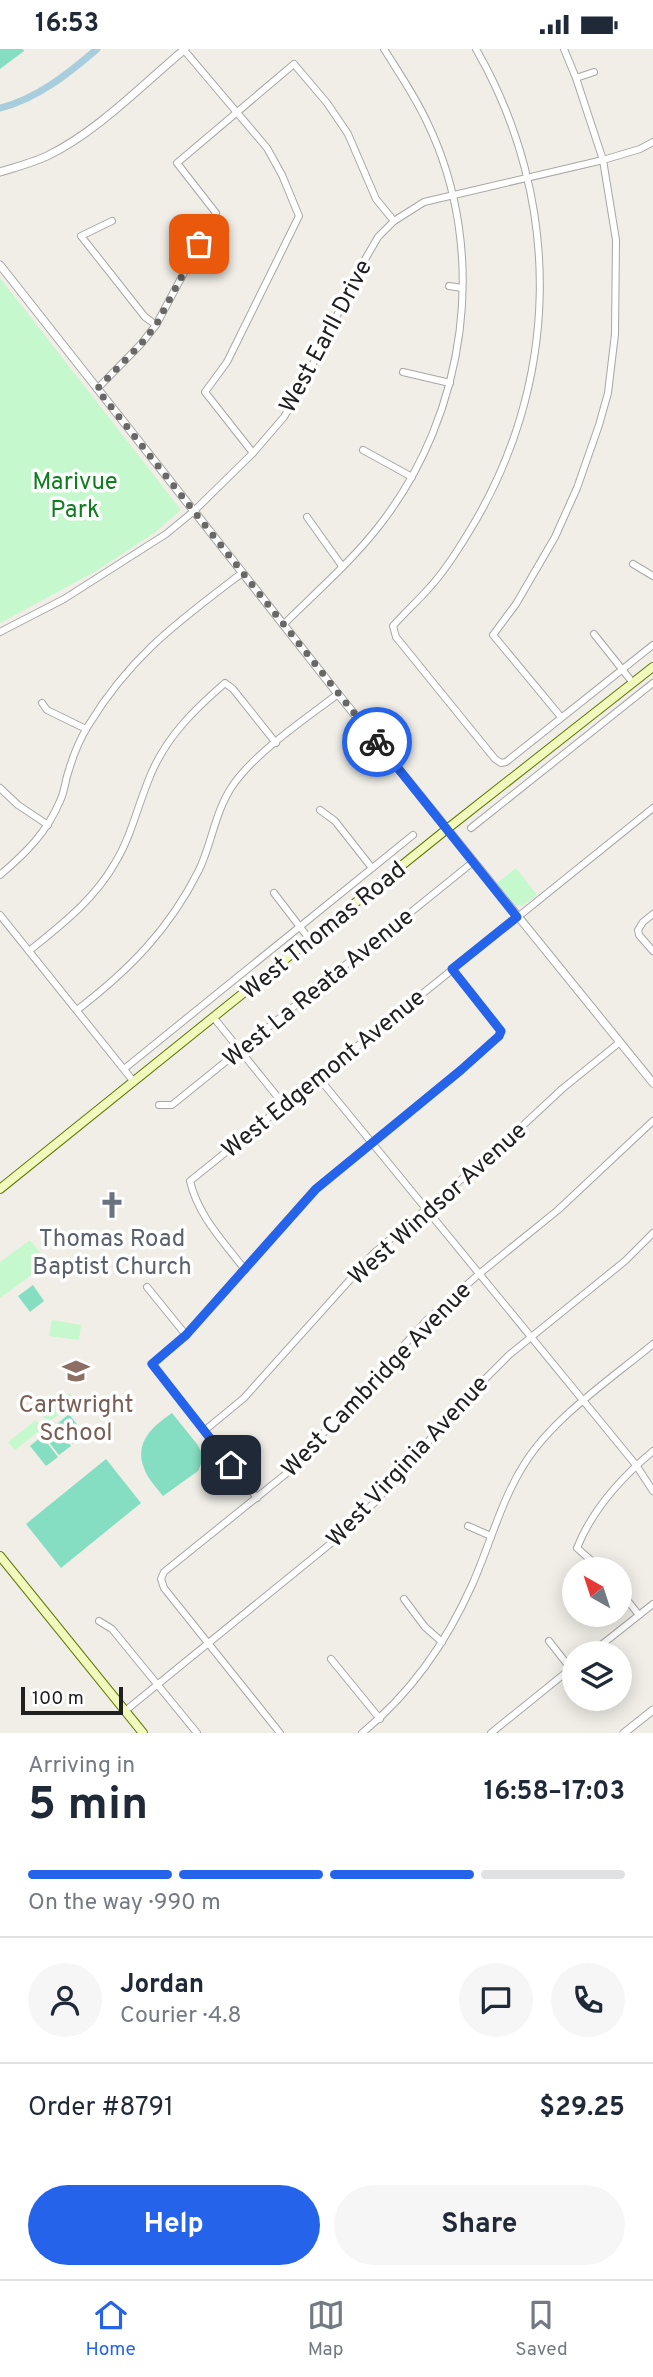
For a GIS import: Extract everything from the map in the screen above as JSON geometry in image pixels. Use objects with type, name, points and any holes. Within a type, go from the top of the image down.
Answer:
[{"type":"main road","name":"West Thomas Road","points":[[0,1189],[447,829],[650,670]]},
{"type":"main road","points":[[0,1556],[143,1733]]},
{"type":"street","points":[[284,625],[378,528],[412,477],[441,417],[460,335],[462,251],[452,194],[441,155],[427,121],[384,49]]},
{"type":"street","points":[[476,49],[499,91],[519,145],[527,178],[541,267],[537,337],[523,413],[510,451],[487,501],[467,536],[432,586],[393,626],[396,637],[501,763],[506,762],[653,645]]},
{"type":"street","points":[[561,717],[493,635],[516,604],[555,537],[577,488],[600,425],[608,393],[615,334],[616,240],[603,160],[564,49]]},
{"type":"street","points":[[0,172],[45,157],[64,147],[90,129],[184,50],[267,148],[288,187],[299,216],[228,362],[205,392],[253,453]]},
{"type":"street","points":[[97,389],[156,325],[216,213],[177,163],[294,64],[327,103],[348,134],[376,199],[394,221]]},
{"type":"street","points":[[576,78],[594,72]]},
{"type":"street","name":"West Earll Drive","points":[[0,632],[64,599],[166,534],[194,511],[253,453],[284,417],[363,263],[378,237],[394,221],[424,202],[603,160],[640,149],[653,142]]},
{"type":"street","points":[[111,221],[81,236],[145,317],[156,325]]},
{"type":"street","points":[[0,265],[338,694],[653,1083]]},
{"type":"street","points":[[449,286],[462,288]]},
{"type":"street","points":[[403,372],[450,383]]},
{"type":"street","points":[[363,450],[412,477]]},
{"type":"street","points":[[307,517],[342,566]]},
{"type":"street","points":[[633,564],[653,576]]},
{"type":"street","points":[[0,874],[34,845],[48,825],[61,799],[69,770],[86,729],[123,675],[162,635],[242,573]]},
{"type":"street","points":[[594,634],[633,683]]},
{"type":"street","name":"West Thomas Road","points":[[471,828],[653,682],[650,670]]},
{"type":"street","points":[[29,951],[76,913],[96,892],[115,864],[131,832],[151,774],[163,751],[193,711],[226,683],[276,743]]},
{"type":"street","points":[[77,1010],[112,984],[146,951],[176,911],[200,869],[217,817],[231,788],[247,766],[338,694]]},
{"type":"street","points":[[42,703],[47,710],[86,729]]},
{"type":"street","points":[[0,788],[18,806],[48,825]]},
{"type":"street","points":[[492,794],[501,804]]},
{"type":"street","name":"West Edgemont Avenue","points":[[245,1270],[207,1221],[193,1195],[190,1181],[653,808]]},
{"type":"street","points":[[320,810],[335,821],[372,868]]},
{"type":"street","name":"West Thomas Road","points":[[124,1069],[413,835]]},
{"type":"street","name":"West La Reata Avenue","points":[[159,1105],[172,1105],[473,862]]},
{"type":"street","points":[[274,893],[310,940]]},
{"type":"street","points":[[653,914],[643,922],[639,930],[639,935],[653,951]]},
{"type":"street","points":[[0,915],[134,1082]]},
{"type":"street","points":[[257,1498],[152,1364],[186,1335],[316,1189],[499,1036],[501,1031],[452,969]]},
{"type":"street","points":[[214,1018],[284,1105]]},
{"type":"street","name":"West Windsor Avenue","points":[[204,1431],[244,1398],[374,1253],[620,1042]]},
{"type":"street","points":[[317,1077],[636,1465],[653,1491]]},
{"type":"street","name":"West Cambridge Avenue","points":[[208,1643],[163,1587],[160,1579],[164,1571],[287,1473],[427,1320],[558,1210],[653,1121]]},
{"type":"street","name":"West Virginia Avenue","points":[[125,1711],[330,1544],[374,1503],[471,1393],[509,1355],[625,1261],[653,1233]]},
{"type":"street","points":[[148,1287],[186,1335]]},
{"type":"street","points":[[362,1733],[380,1719],[412,1684],[442,1642],[472,1584],[512,1486],[535,1447],[552,1428],[653,1344]]},
{"type":"street","points":[[587,1557],[577,1548],[583,1532],[604,1501],[636,1465],[653,1451]]},
{"type":"street","points":[[468,1526],[491,1536]]},
{"type":"street","points":[[404,1599],[425,1627],[442,1642]]},
{"type":"street","points":[[606,1641],[653,1604]]},
{"type":"street","points":[[632,1606],[639,1615]]},
{"type":"street","points":[[99,1621],[112,1629],[197,1733]]},
{"type":"street","points":[[548,1641],[562,1656]]},
{"type":"street","points":[[208,1643],[280,1733]]},
{"type":"street","points":[[331,1659],[380,1719]]},
{"type":"street","points":[[491,1733],[562,1677]]},
{"type":"street","points":[[624,1733],[653,1710]]},
{"type":"green space","points":[[0,49],[23,49],[24,51],[0,69]]},
{"type":"green space","name":"Marivue Park","points":[[0,278],[181,510],[154,533],[96,571],[0,623]]},
{"type":"green space","points":[[516,868],[537,895],[522,906],[515,905],[497,883]]},
{"type":"green space","points":[[30,1240],[48,1263],[0,1298],[0,1262]]},
{"type":"green space","points":[[33,1285],[44,1301],[30,1312],[18,1296]]},
{"type":"green space","points":[[52,1320],[81,1325],[79,1340],[49,1336]]},
{"type":"green space","points":[[70,1393],[76,1401],[48,1423],[42,1415]]},
{"type":"green space","points":[[172,1413],[204,1457],[198,1471],[163,1496],[145,1472],[141,1450],[152,1429]]},
{"type":"green space","points":[[69,1414],[85,1435],[73,1444],[57,1424]]},
{"type":"green space","points":[[36,1420],[43,1428],[15,1450],[8,1442]]},
{"type":"green space","points":[[55,1426],[71,1446],[59,1455],[43,1435]]},
{"type":"green space","points":[[42,1436],[58,1457],[46,1466],[30,1446]]},
{"type":"green space","points":[[106,1459],[141,1503],[61,1568],[26,1524]]},
{"type":"waterway","points":[[0,108],[40,92],[97,49]]},
{"type":"way so far","points":[[199,244],[156,325],[97,389],[377,742]]},
{"type":"place","name":"Thomas Road Baptist Church","points":[[112,1205]]},
{"type":"place","name":"Cartwright School","points":[[76,1371]]},
{"type":"route","points":[[231,1465],[152,1364],[186,1335],[316,1189],[461,1070],[499,1036],[501,1031],[452,969],[517,917],[377,742]]}]
